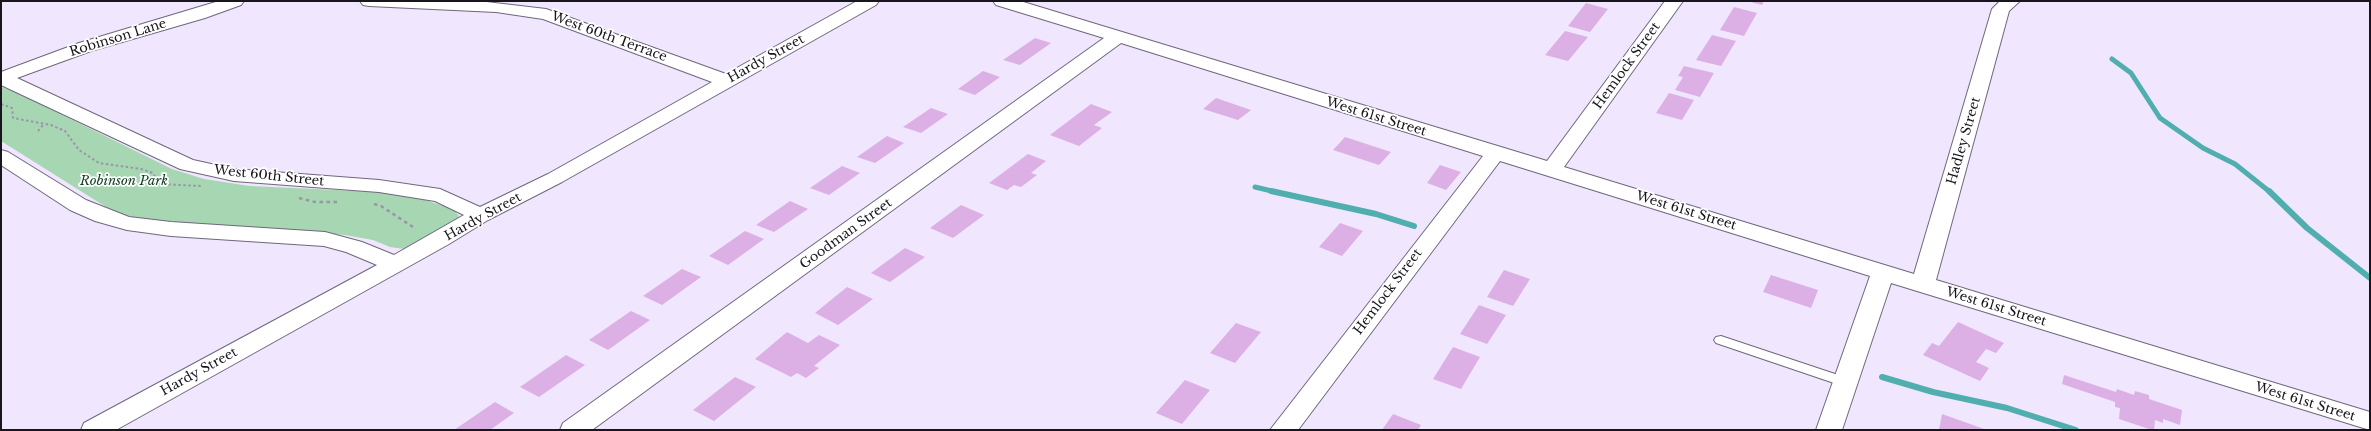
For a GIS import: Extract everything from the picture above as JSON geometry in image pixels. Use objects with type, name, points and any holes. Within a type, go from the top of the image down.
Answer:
[{"type":"street","name":"Robinson Lane","points":[[1,78],[85,47],[199,14],[236,1]]},
{"type":"street","name":"West 60th Terrace","points":[[369,1],[509,8],[546,14],[727,81]]},
{"type":"street","name":"Hardy Street","points":[[94,430],[395,264],[480,215],[555,178],[870,1]]},
{"type":"street","name":"West 61st Street","points":[[1002,1],[1495,154],[2370,422]]},
{"type":"street","name":"Hemlock Street","points":[[1551,170],[1674,1]]},
{"type":"street","name":"Hadley Street","points":[[1923,284],[2001,9],[2011,1]]},
{"type":"street","name":"Goodman Street","points":[[573,430],[1118,37]]},
{"type":"street","name":"West 60th Street","points":[[1,78],[187,165],[234,174],[379,186],[440,195],[480,215]]},
{"type":"street","name":"Hemlock Street","points":[[1283,430],[1495,154]]},
{"type":"street","points":[[1,156],[78,204],[103,216],[127,223],[171,229],[273,234],[325,239],[354,246],[395,264]]},
{"type":"street","points":[[1829,430],[1883,272]]},
{"type":"lane","points":[[1721,340],[1845,382]]},
{"type":"path","points":[[38,131],[43,124]]},
{"type":"green space","name":"Robinson Park","points":[[1,87],[18,93],[172,169],[204,179],[250,186],[380,192],[425,200],[453,209],[459,216],[458,221],[420,244],[404,249],[390,247],[373,240],[345,235],[140,219],[114,212],[1,141]]},
{"type":"building","points":[[1747,1],[1764,1],[1762,5]]},
{"type":"building","points":[[1586,3],[1608,9],[1590,32],[1568,26]]},
{"type":"building","points":[[1734,7],[1757,13],[1744,36],[1720,30]]},
{"type":"building","points":[[1565,31],[1588,37],[1568,61],[1545,55]]},
{"type":"building","points":[[1712,35],[1736,41],[1721,66],[1696,60]]},
{"type":"building","points":[[1035,38],[1051,43],[1020,65],[1003,60]]},
{"type":"building","points":[[1684,66],[1714,73],[1700,97],[1675,90],[1683,77],[1678,76]]},
{"type":"building","points":[[983,71],[1000,77],[975,95],[958,89]]},
{"type":"building","points":[[1669,93],[1694,100],[1682,120],[1656,113]]},
{"type":"building","points":[[1216,98],[1251,110],[1238,120],[1203,109]]},
{"type":"building","points":[[1091,104],[1112,112],[1094,125],[1102,128],[1079,146],[1050,135]]},
{"type":"building","points":[[931,108],[948,114],[921,133],[903,127]]},
{"type":"building","points":[[887,136],[904,143],[875,163],[857,157]]},
{"type":"building","points":[[1345,137],[1391,152],[1379,165],[1333,150]]},
{"type":"building","points":[[1028,154],[1046,161],[1031,173],[1037,175],[1021,187],[1014,185],[1007,190],[989,183]]},
{"type":"building","points":[[1440,165],[1461,172],[1446,190],[1427,183]]},
{"type":"building","points":[[842,166],[860,173],[829,195],[810,188]]},
{"type":"building","points":[[790,201],[808,209],[774,232],[756,225]]},
{"type":"building","points":[[961,205],[984,215],[953,238],[930,228]]},
{"type":"building","points":[[1340,223],[1363,231],[1342,256],[1319,247]]},
{"type":"building","points":[[745,231],[764,239],[728,265],[709,256]]},
{"type":"building","points":[[905,248],[925,257],[890,282],[871,273]]},
{"type":"building","points":[[682,269],[701,277],[662,305],[643,296]]},
{"type":"building","points":[[1504,270],[1530,279],[1513,306],[1487,297]]},
{"type":"building","points":[[1771,275],[1818,290],[1811,308],[1763,292]]},
{"type":"building","points":[[847,287],[873,299],[838,325],[815,313]]},
{"type":"building","points":[[1479,305],[1506,315],[1487,344],[1460,334]]},
{"type":"building","points":[[631,311],[650,320],[608,350],[589,340]]},
{"type":"building","points":[[1958,322],[2004,343],[1996,353],[1986,349],[1976,362],[1989,368],[1980,381],[1923,355],[1932,343],[1939,346]]},
{"type":"building","points":[[1236,323],[1261,332],[1235,363],[1210,353]]},
{"type":"building","points":[[787,332],[808,343],[819,335],[840,345],[814,366],[819,368],[806,378],[797,373],[791,377],[755,359]]},
{"type":"building","points":[[1453,347],[1480,357],[1461,389],[1433,379]]},
{"type":"building","points":[[566,355],[585,365],[539,397],[520,387]]},
{"type":"building","points":[[2064,375],[2116,392],[2117,389],[2134,395],[2135,391],[2149,395],[2149,399],[2182,410],[2180,425],[2163,419],[2163,423],[2155,420],[2154,430],[2152,430],[2119,419],[2120,408],[2115,407],[2115,402],[2062,384]]},
{"type":"building","points":[[735,377],[756,387],[714,421],[693,410]]},
{"type":"building","points":[[1185,380],[1210,390],[1182,424],[1156,413]]},
{"type":"building","points":[[495,402],[514,413],[490,430],[454,430]]},
{"type":"building","points":[[1393,414],[1421,425],[1418,430],[1382,430]]},
{"type":"building","points":[[1942,414],[1987,430],[1939,430]]},
{"type":"waterway","points":[[2112,59],[2131,73],[2160,118],[2203,148],[2235,164],[2270,192]]},
{"type":"waterway","points":[[1255,187],[1276,192]]},
{"type":"waterway","points":[[1271,191],[1376,214],[1414,226]]},
{"type":"waterway","points":[[2269,191],[2307,228],[2370,278]]},
{"type":"waterway","points":[[1882,377],[1933,392],[2007,408],[2076,430]]}]
